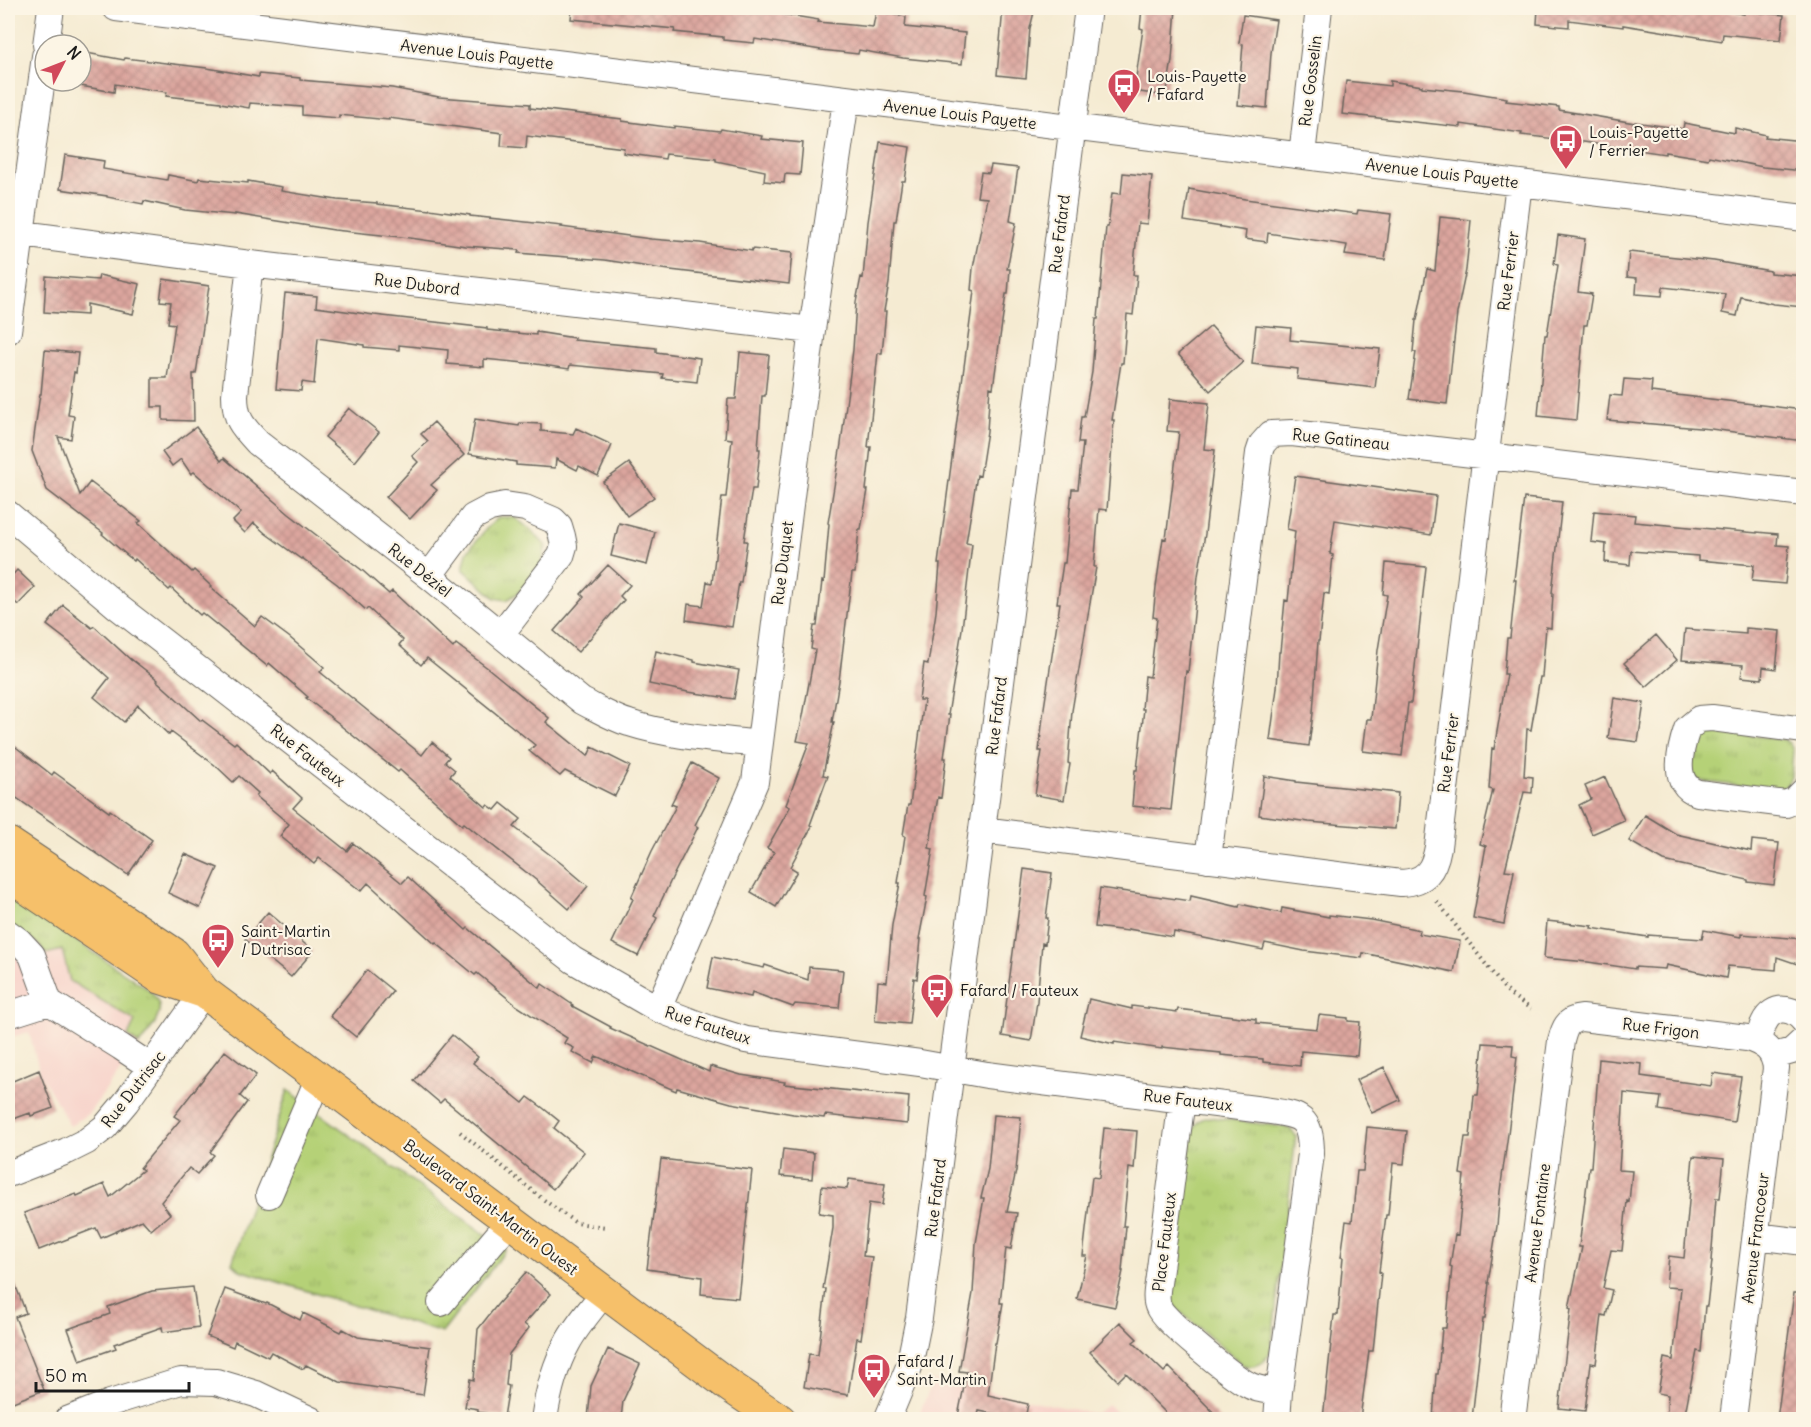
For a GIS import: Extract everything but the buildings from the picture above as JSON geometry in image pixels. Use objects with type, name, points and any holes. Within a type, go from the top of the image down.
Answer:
[{"type":"main road","name":"Boulevard Saint-Martin Ouest","points":[[8,843],[174,954],[204,992],[731,1387],[780,1419]]},
{"type":"main road","name":"Boulevard Saint-Martin Ouest","points":[[10,881],[159,978],[204,992]]},
{"type":"street","points":[[48,33],[51,8]]},
{"type":"street","name":"Avenue Louis Payette","points":[[116,8],[1803,218]]},
{"type":"street","name":"Rue Fafard","points":[[887,1419],[909,1366],[917,1336],[1088,8]]},
{"type":"street","name":"Rue Gosselin","points":[[1302,155],[1319,8]]},
{"type":"street","points":[[8,331],[40,93]]},
{"type":"street","name":"Rue Duquet","points":[[658,1009],[755,782],[812,330],[846,100]]},
{"type":"street","name":"Rue Ferrier","points":[[982,830],[1401,883],[1422,879],[1431,868],[1438,847],[1519,183]]},
{"type":"street","name":"Rue Dubord","points":[[22,234],[250,264],[812,330]]},
{"type":"street","name":"Rue Déziel","points":[[250,264],[235,409],[241,425],[258,443],[429,576],[582,701],[609,716],[645,727],[759,744]]},
{"type":"street","name":"Rue Gatineau","points":[[1208,859],[1259,453],[1265,439],[1271,434],[1292,433],[1803,493]]},
{"type":"street","points":[[429,576],[473,517],[490,508],[505,505],[525,508],[553,520],[559,526],[562,536],[564,546],[561,556],[501,634]]},
{"type":"street","name":"Rue Fauteux","points":[[8,514],[118,607],[573,960],[658,1009],[746,1040],[1290,1113],[1302,1119],[1310,1132],[1311,1154],[1277,1419]]},
{"type":"street","points":[[1803,730],[1712,718],[1699,719],[1687,729],[1680,766],[1681,780],[1689,789],[1698,793],[1786,804],[1795,800],[1803,791]]},
{"type":"street","points":[[8,933],[32,955],[49,1002],[151,1067]]},
{"type":"street","name":"Rue Dutrisac","points":[[8,1174],[67,1151],[99,1133],[113,1119],[204,992]]},
{"type":"street","points":[[8,1015],[49,1002]]},
{"type":"street","name":"Avenue Francoeur","points":[[1733,1419],[1776,1068],[1766,1049],[1764,1023],[1772,1013],[1784,1009],[1795,1012],[1803,1021]]},
{"type":"street","name":"Rue Frigon","points":[[1565,1027],[1572,1020],[1581,1018],[1747,1038],[1766,1049]]},
{"type":"street","name":"Avenue Fontaine","points":[[1512,1419],[1561,1041],[1565,1027]]},
{"type":"street","points":[[1766,1049],[1792,1051],[1803,1040]]},
{"type":"street","points":[[269,1195],[319,1077]]},
{"type":"street","name":"Place Fauteux","points":[[1182,1099],[1156,1297],[1158,1307],[1172,1323],[1237,1378],[1255,1388],[1279,1392]]},
{"type":"street","points":[[441,1303],[510,1221]]},
{"type":"street","points":[[1756,1236],[1803,1242]]},
{"type":"street","points":[[544,1419],[549,1390],[563,1351],[574,1332],[604,1292]]},
{"type":"street","points":[[67,1419],[181,1381],[216,1382],[256,1394],[311,1419]]},
{"type":"path","points":[[1437,901],[1504,988],[1531,1009]]},
{"type":"path","points":[[460,1132],[576,1223],[606,1227]]},
{"type":"shaded area","points":[[8,895],[151,992],[160,1005],[158,1019],[89,1113],[70,1126],[40,1073],[29,1032],[8,1038]]},
{"type":"shaded area","points":[[933,1380],[1095,1414],[1108,1405],[1125,1419],[917,1420]]},
{"type":"green space","points":[[499,517],[514,517],[546,546],[541,566],[518,593],[507,600],[495,598],[463,569],[467,552]]},
{"type":"green space","points":[[1706,730],[1785,740],[1793,750],[1791,777],[1786,786],[1778,791],[1700,781],[1695,778],[1691,769],[1695,739],[1698,734]]},
{"type":"green space","points":[[14,899],[153,994],[158,1002],[158,1016],[139,1045],[128,1036],[135,1021],[70,981],[62,950],[46,954],[38,944],[8,924],[8,909]]},
{"type":"green space","points":[[288,1090],[506,1250],[442,1333],[240,1270],[232,1263]]},
{"type":"green space","points":[[1209,1117],[1284,1127],[1290,1129],[1296,1136],[1271,1350],[1264,1361],[1253,1366],[1243,1365],[1177,1309],[1171,1299],[1192,1133],[1198,1122]]},
{"type":"place","name":"Louis-Payette / Fafard","points":[[1124,114]]},
{"type":"place","name":"Louis-Payette / Ferrier","points":[[1566,170]]},
{"type":"place","name":"Saint-Martin / Dutrisac","points":[[218,969]]},
{"type":"place","name":"Fafard / Fauteux","points":[[937,1019]]},
{"type":"place","name":"Fafard / Saint-Martin","points":[[874,1399]]}]
